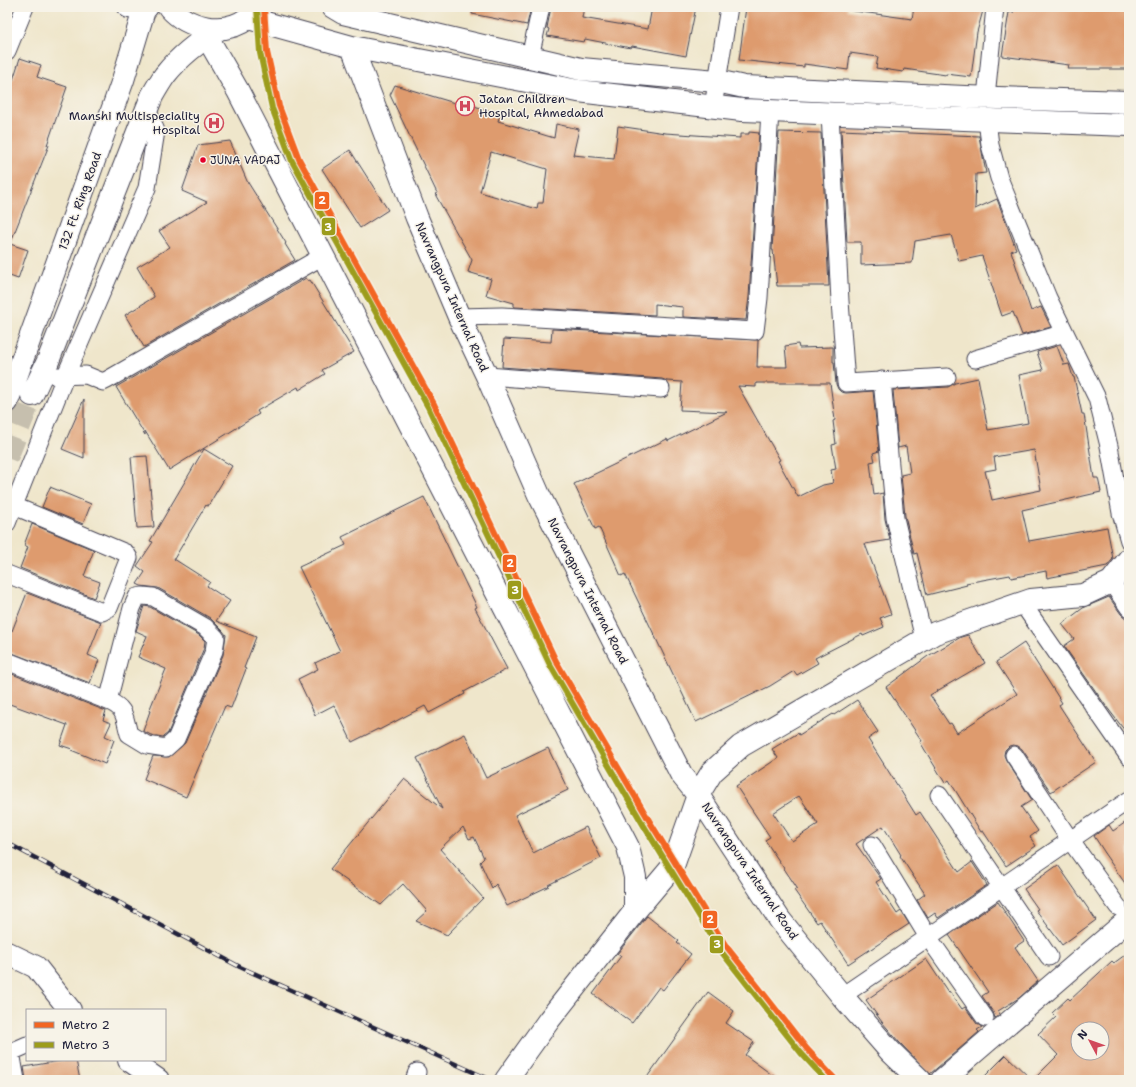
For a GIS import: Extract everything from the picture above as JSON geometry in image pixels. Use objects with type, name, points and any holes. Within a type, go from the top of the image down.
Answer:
[{"type":"street","points":[[7,51],[25,7]]},
{"type":"street","points":[[170,7],[185,20],[214,32],[238,91],[628,847],[635,877],[635,911]]},
{"type":"street","points":[[333,7],[343,13],[581,69],[717,82],[744,87],[986,98],[1129,102]]},
{"type":"street","points":[[530,57],[541,7]]},
{"type":"street","points":[[713,106],[729,7]]},
{"type":"street","points":[[986,98],[995,7]]},
{"type":"street","name":"132 Ft. Ring Road","points":[[8,397],[123,80],[140,8]]},
{"type":"street","points":[[36,385],[48,361],[152,96],[166,74],[183,57],[214,32],[235,25],[254,13],[352,46],[578,91],[742,110],[1129,125]]},
{"type":"street","name":"Navrangpura Internal Road","points":[[352,46],[417,218],[459,318],[487,376],[539,495],[681,774],[698,795],[780,920],[842,996],[890,1051],[920,1080]]},
{"type":"street","points":[[7,523],[65,377],[146,188],[156,131],[146,109]]},
{"type":"street","points":[[459,318],[502,316],[755,331],[759,298],[770,111]]},
{"type":"street","points":[[830,114],[846,383],[947,377]]},
{"type":"street","points":[[987,120],[990,145],[999,178],[1048,298],[1097,398],[1109,446],[1121,513],[1129,541]]},
{"type":"street","points":[[36,385],[65,377],[86,375],[103,382],[323,256]]},
{"type":"street","points":[[975,359],[1065,333]]},
{"type":"street","points":[[487,376],[661,389]]},
{"type":"street","points":[[882,380],[895,518],[924,639]]},
{"type":"street","points":[[7,574],[102,612],[109,608],[129,558],[126,552],[14,506]]},
{"type":"street","points":[[506,1080],[549,1020],[635,911],[673,866],[698,795],[712,772],[741,746],[935,633],[1031,600],[1083,595],[1111,582],[1129,559]]},
{"type":"street","points":[[1111,582],[1129,608]]},
{"type":"street","points":[[7,661],[108,701],[117,704],[123,711],[128,734],[147,745],[166,748],[176,739],[214,651],[216,638],[205,627],[153,597],[137,597],[132,608],[108,701]]},
{"type":"street","points":[[1022,603],[1129,757]]},
{"type":"street","points":[[942,1080],[1123,913],[1070,840],[1014,755]]},
{"type":"street","points":[[939,795],[1049,957]]},
{"type":"street","points":[[842,996],[1129,800]]},
{"type":"street","points":[[872,845],[928,937],[985,1018]]},
{"type":"street","points":[[7,952],[36,967],[69,1009]]},
{"type":"street","points":[[16,1080],[9,1053],[26,1046]]},
{"type":"street","points":[[130,1061],[158,1080]]},
{"type":"building","points":[[472,7],[531,7],[527,25],[472,14]]},
{"type":"building","points":[[551,7],[584,7],[582,18],[648,29],[652,7],[696,7],[686,56],[632,46],[631,48],[585,39],[584,42],[547,36]]},
{"type":"building","points":[[746,7],[848,7],[847,10],[912,19],[914,7],[984,7],[977,32],[971,77],[904,69],[903,72],[876,68],[878,57],[850,53],[848,70],[804,64],[804,67],[739,60]]},
{"type":"building","points":[[1014,7],[1053,7],[1074,10],[1074,7],[1129,7],[1129,69],[1068,69],[1069,65],[1002,56],[1009,12],[1013,13]]},
{"type":"building","points":[[20,58],[41,65],[37,77],[67,87],[47,145],[49,145],[10,244],[28,250],[18,279],[7,275],[7,78],[13,80]]},
{"type":"building","points":[[395,85],[458,104],[458,101],[500,114],[498,121],[554,138],[556,124],[579,129],[573,155],[614,159],[618,126],[665,133],[740,138],[740,134],[749,134],[749,132],[759,133],[749,297],[746,320],[683,317],[683,307],[655,304],[655,315],[514,307],[514,303],[486,295],[491,279],[468,272],[472,260],[436,196],[437,193],[390,95]],"holes":[[[491,152],[547,169],[543,203],[538,203],[537,209],[480,192]]]},
{"type":"building","points":[[841,130],[979,136],[986,173],[976,174],[975,209],[997,199],[1016,249],[1011,251],[1031,311],[1041,307],[1051,327],[1022,335],[1013,312],[1002,316],[982,256],[959,261],[951,235],[915,241],[912,263],[861,265],[861,242],[847,242]]},
{"type":"building","points":[[779,132],[821,133],[829,286],[777,286],[772,250]]},
{"type":"building","points":[[230,141],[247,181],[295,260],[144,347],[125,315],[154,297],[137,267],[170,247],[159,231],[207,202],[182,191],[198,145]]},
{"type":"building","points":[[350,150],[388,210],[360,228],[322,169]]},
{"type":"building","points":[[306,278],[308,281],[310,280],[354,352],[322,370],[325,374],[299,390],[298,387],[257,411],[259,414],[169,470],[145,431],[145,435],[116,387]]},
{"type":"building","points":[[552,329],[758,340],[757,367],[787,367],[785,346],[798,344],[799,348],[833,347],[833,362],[838,389],[841,392],[846,393],[873,391],[879,451],[873,453],[875,461],[870,462],[874,495],[883,493],[885,519],[890,540],[865,544],[891,614],[880,618],[884,627],[863,636],[862,634],[815,658],[818,663],[797,675],[794,671],[770,686],[696,722],[625,574],[621,576],[599,527],[595,529],[574,484],[727,412],[680,410],[682,382],[667,381],[662,379],[502,367],[504,339],[551,342]],"holes":[[[756,383],[830,383],[835,420],[833,421],[836,444],[832,445],[836,469],[831,470],[833,483],[823,485],[798,497],[778,461],[780,460],[738,386],[756,387]]]},
{"type":"building","points":[[1057,346],[1064,365],[1069,364],[1074,377],[1082,414],[1084,414],[1094,478],[1098,478],[1101,492],[1022,510],[1029,541],[1107,527],[1113,559],[1107,566],[1047,578],[1046,571],[1011,578],[1010,575],[966,583],[967,585],[927,595],[917,553],[914,554],[905,516],[901,475],[910,473],[906,446],[898,448],[893,390],[948,387],[955,383],[978,378],[988,430],[1028,423],[1019,375],[1043,370],[1037,352]],"holes":[[[1034,450],[1041,490],[992,500],[985,471],[996,469],[994,457]]]},
{"type":"building","points":[[84,399],[84,458],[62,449]]},
{"type":"building","points":[[204,449],[232,466],[208,506],[206,505],[174,559],[210,582],[207,586],[230,601],[216,621],[256,637],[231,708],[225,706],[186,797],[144,779],[153,756],[169,757],[185,743],[223,655],[226,635],[210,618],[158,588],[141,586],[137,584],[145,572],[137,566],[153,542],[150,541]]},
{"type":"building","points":[[147,456],[154,527],[137,528],[131,457]]},
{"type":"building","points":[[50,487],[91,504],[83,524],[42,507]]},
{"type":"building","points":[[424,497],[477,607],[475,608],[507,669],[429,713],[425,706],[352,742],[334,705],[315,715],[298,679],[318,669],[315,663],[340,651],[299,567],[346,545],[342,537]]},
{"type":"building","points":[[32,524],[94,550],[84,576],[100,582],[94,598],[20,568],[28,547],[24,545]]},
{"type":"building","points":[[27,593],[101,622],[88,655],[99,660],[90,683],[7,651],[7,628],[12,631]]},
{"type":"building","points":[[1109,597],[1121,614],[1129,621],[1129,736],[1064,646],[1074,639],[1062,624],[1083,608]]},
{"type":"building","points":[[144,606],[150,607],[199,635],[205,641],[204,648],[168,733],[163,737],[151,735],[143,731],[149,711],[166,669],[138,657],[147,636],[136,631]]},
{"type":"building","points":[[968,635],[985,663],[930,695],[949,724],[951,723],[957,733],[1017,694],[996,662],[1024,643],[1062,703],[1059,705],[1096,762],[1051,792],[1022,749],[1013,745],[1009,746],[1005,750],[1004,755],[1006,760],[1032,800],[1021,807],[1038,831],[1030,837],[1036,846],[1006,866],[983,831],[981,832],[949,780],[945,783],[920,742],[922,741],[886,687],[928,656],[961,637]]},
{"type":"building","points":[[7,672],[106,711],[103,720],[111,723],[105,736],[114,740],[105,764],[60,745],[67,725],[7,703]]},
{"type":"building","points":[[857,700],[878,732],[868,739],[916,815],[920,812],[959,872],[972,862],[987,885],[938,918],[935,913],[928,918],[917,900],[925,894],[900,856],[901,855],[883,826],[856,844],[881,879],[876,882],[897,914],[901,911],[909,924],[848,964],[820,921],[817,923],[794,890],[797,888],[765,840],[770,837],[736,786],[778,758],[772,749],[798,733],[799,735],[833,714],[834,715]],"holes":[[[799,796],[818,824],[792,841],[773,813]]]},
{"type":"building","points":[[465,734],[486,778],[548,748],[568,790],[515,815],[533,853],[586,827],[601,858],[548,885],[549,886],[507,906],[496,884],[492,888],[480,862],[484,858],[474,837],[469,839],[463,827],[440,849],[483,898],[447,935],[416,921],[427,911],[403,884],[381,905],[330,869],[404,779],[442,809],[417,758]]},
{"type":"building","points":[[1129,820],[1129,889],[1094,836],[1109,825],[1113,831]]},
{"type":"building","points":[[1058,865],[1096,920],[1062,945],[1036,910],[1038,909],[1024,889]]},
{"type":"building","points":[[998,902],[1024,941],[1015,947],[1038,981],[1019,998],[998,1011],[1000,1014],[995,1018],[993,1012],[982,996],[988,992],[949,935]]},
{"type":"building","points":[[647,916],[679,941],[677,943],[691,954],[663,990],[659,987],[632,1023],[593,994],[621,956],[617,954]]},
{"type":"building","points":[[1129,952],[1129,1080],[1033,1080],[1058,1055],[1038,1034],[1056,1017],[1052,1013],[1068,998],[1070,1000],[1112,961],[1114,963]]},
{"type":"building","points":[[926,959],[948,992],[949,991],[962,1009],[965,1007],[977,1024],[982,1027],[977,1030],[979,1032],[930,1074],[899,1042],[866,1000]]},
{"type":"building","points":[[708,992],[734,1011],[726,1023],[754,1042],[745,1055],[779,1080],[645,1080]]},
{"type":"building","points":[[1006,1055],[1032,1080],[981,1080]]},
{"type":"building","points":[[59,1061],[76,1061],[80,1080],[26,1080],[24,1067]]},
{"type":"tunnel","points":[[7,458],[32,395]]},
{"type":"railway","points":[[7,843],[240,967],[491,1080]]},
{"type":"metro line","name":"3","points":[[257,7],[260,53],[272,108],[292,161],[428,407],[550,665],[644,826],[720,950],[801,1053],[826,1080]]},
{"type":"metro line","name":"2","points":[[264,7],[267,52],[279,106],[299,159],[434,404],[556,661],[650,822],[726,946],[807,1049],[836,1080]]},
{"type":"place","name":"Jatan Children Hospital, Ahmedabad","points":[[465,106]]},
{"type":"place","name":"Manshi Multispeciality Hospital","points":[[214,123]]},
{"type":"place","name":"JUNA VADAJ","points":[[203,160]]}]
